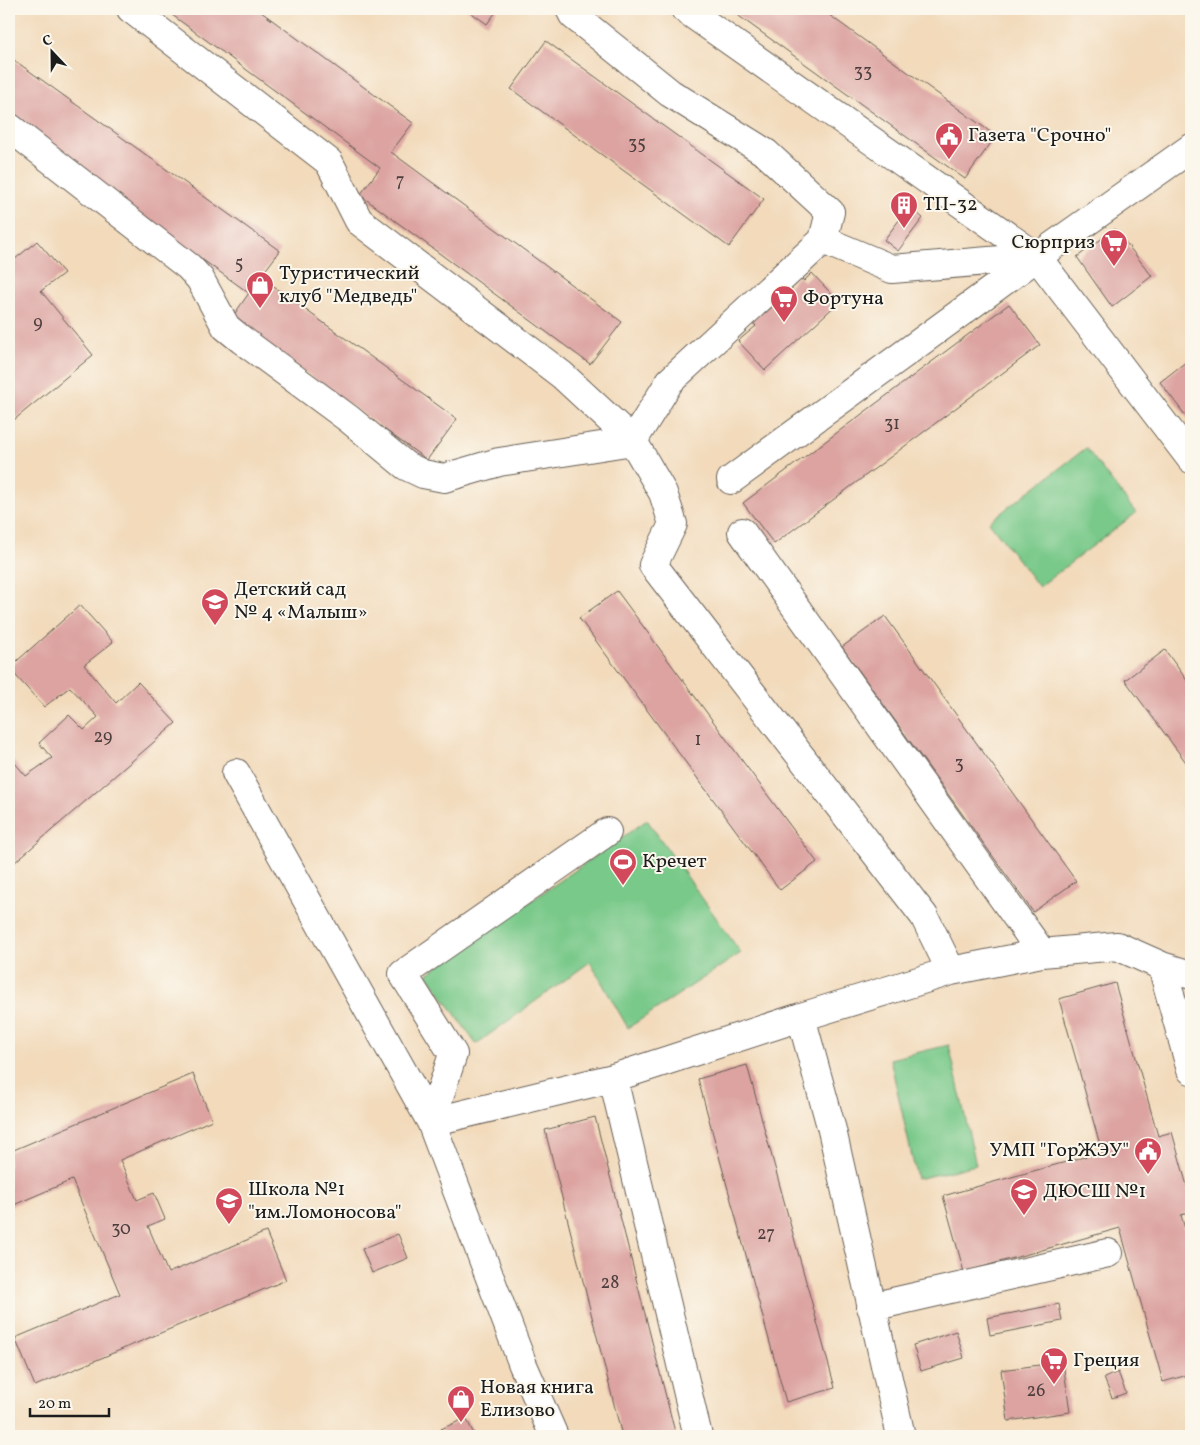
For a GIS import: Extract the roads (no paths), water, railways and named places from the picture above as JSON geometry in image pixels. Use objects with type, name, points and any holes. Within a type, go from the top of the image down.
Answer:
[{"type":"street","points":[[131,9],[329,162],[359,221],[562,375],[633,441],[663,492],[673,524],[653,565],[924,916],[951,971]]},
{"type":"street","points":[[9,128],[189,267],[200,279],[226,327],[349,419],[406,466],[423,474],[444,478],[499,462],[633,441],[670,381],[823,240],[830,212],[774,159],[670,93],[573,15],[570,9]]},
{"type":"street","points":[[686,9],[1037,257],[1191,459]]},
{"type":"street","points":[[731,480],[1037,257],[1191,148]]},
{"type":"street","points":[[823,240],[892,269],[1037,257]]},
{"type":"street","points":[[742,532],[1042,953]]},
{"type":"street","points":[[236,773],[431,1122],[523,1364],[554,1436]]},
{"type":"street","points":[[431,1122],[453,1054],[403,974],[607,832]]},
{"type":"street","points":[[431,1122],[613,1078],[951,971],[1042,953],[1117,946],[1162,966],[1191,975]]},
{"type":"street","points":[[1162,966],[1191,1070]]},
{"type":"street","points":[[801,1017],[832,1130],[902,1436]]},
{"type":"street","points":[[613,1078],[698,1436]]},
{"type":"street","points":[[871,1307],[1108,1253]]},
{"type":"place","name":"Газета \"Срочно\"","points":[[949,160]]},
{"type":"place","name":"ТП-32","points":[[904,229]]},
{"type":"place","name":"Сюрприз","points":[[1114,267]]},
{"type":"place","name":"Туристический клуб \"Медведь\"","points":[[260,309]]},
{"type":"place","name":"Фортуна","points":[[784,323]]},
{"type":"place","name":"Детский сад № 4 «Малыш»","points":[[215,626]]},
{"type":"place","name":"Кречет","points":[[623,886]]},
{"type":"place","name":"УМП \"ГорЖЭУ\"","points":[[1148,1175]]},
{"type":"place","name":"ДЮСШ №1","points":[[1024,1216]]},
{"type":"place","name":"Школа №1 \"им.Ломоносова\"","points":[[229,1225]]},
{"type":"place","name":"Греция","points":[[1054,1385]]},
{"type":"place","name":"Новая книга Елизово","points":[[461,1423]]}]
